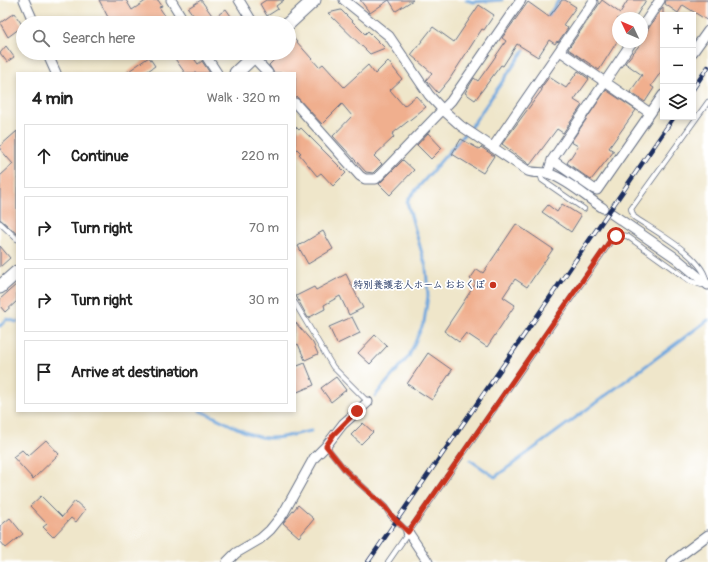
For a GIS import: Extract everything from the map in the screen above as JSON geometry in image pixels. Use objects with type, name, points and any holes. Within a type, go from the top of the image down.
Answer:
[{"type":"main road","points":[[296,16],[313,0]]},
{"type":"main road","points":[[237,72],[250,60]]},
{"type":"main road","points":[[0,287],[16,273]]},
{"type":"street","points":[[24,0],[31,16]]},
{"type":"street","points":[[171,0],[181,16]]},
{"type":"street","points":[[239,0],[249,16]]},
{"type":"street","points":[[344,0],[389,36],[429,95],[442,110],[461,126],[528,171],[534,174],[544,173],[558,177],[603,208]]},
{"type":"street","points":[[296,104],[360,176],[365,179],[376,180],[451,101],[521,0]]},
{"type":"street","points":[[648,18],[660,0]]},
{"type":"street","points":[[493,147],[593,2]]},
{"type":"street","points":[[696,48],[708,31]]},
{"type":"street","points":[[544,173],[628,48]]},
{"type":"street","points":[[560,51],[650,113]]},
{"type":"street","points":[[50,60],[56,72]]},
{"type":"street","points":[[209,60],[216,72]]},
{"type":"street","points":[[259,60],[267,72]]},
{"type":"street","points":[[552,160],[597,190],[660,99]]},
{"type":"street","points":[[612,214],[676,258],[707,284]]},
{"type":"street","points":[[227,562],[239,551],[260,539],[270,530],[286,508],[314,458],[326,446],[343,424],[368,402]]},
{"type":"street","points":[[408,532],[428,562]]},
{"type":"street","points":[[672,562],[708,535]]},
{"type":"lane","points":[[388,562],[612,238],[620,235],[627,236],[690,281],[702,285],[707,284],[706,274],[701,264],[686,251],[634,217],[631,210],[708,102]]},
{"type":"lane","points":[[544,173],[542,180],[584,209]]},
{"type":"lane","points":[[0,223],[16,239]]},
{"type":"lane","points":[[296,304],[333,367],[368,402]]},
{"type":"lane","points":[[326,446],[346,471],[385,507],[408,532]]},
{"type":"building","points":[[99,0],[126,0],[132,10],[147,0],[158,0],[162,6],[159,7],[165,16],[107,16]]},
{"type":"building","points":[[201,0],[213,16],[194,16],[188,8]]},
{"type":"building","points":[[266,0],[284,0],[276,6],[278,9],[267,16],[260,4]]},
{"type":"building","points":[[360,0],[389,0],[370,13]]},
{"type":"building","points":[[389,0],[413,0],[396,11]]},
{"type":"building","points":[[562,0],[565,0],[576,7],[563,25],[568,28],[558,42],[557,41],[555,44],[549,40],[538,57],[517,44],[503,66],[501,65],[475,100],[465,93],[474,78],[478,81],[491,63],[506,41],[502,38],[528,2],[549,17]]},
{"type":"building","points":[[602,0],[619,12],[612,12],[613,48],[599,70],[568,49]]},
{"type":"building","points":[[628,0],[646,0],[639,12],[621,12]]},
{"type":"building","points":[[666,0],[708,0],[708,21],[683,5],[679,12],[677,12],[665,4]]},
{"type":"building","points":[[479,5],[494,15],[484,30],[482,29],[449,80],[438,93],[426,80],[432,73],[411,55],[433,27],[454,42]]},
{"type":"building","points":[[663,7],[663,12],[660,12],[660,73],[651,86],[654,88],[645,102],[630,92],[642,75],[625,63],[637,48],[648,48],[648,29]]},
{"type":"building","points":[[226,9],[231,16],[217,16]]},
{"type":"building","points":[[341,10],[365,34],[368,31],[385,48],[370,54],[328,13]]},
{"type":"building","points":[[14,13],[16,16],[16,31],[8,37],[0,23]]},
{"type":"building","points":[[296,41],[319,67],[323,64],[344,87],[368,65],[375,74],[388,61],[402,79],[390,90],[404,106],[416,96],[426,107],[392,134],[394,137],[374,156],[382,164],[373,173],[366,172],[333,136],[352,116],[342,104],[322,124],[296,96],[296,72],[273,72],[269,65],[274,60],[296,60]]},
{"type":"building","points":[[6,46],[14,57],[7,62],[0,53]]},
{"type":"building","points":[[145,60],[151,60],[155,66],[146,72],[127,72]]},
{"type":"building","points":[[176,60],[195,60],[198,64],[202,61],[209,72],[184,72]]},
{"type":"building","points":[[578,71],[589,79],[574,100],[582,105],[563,133],[557,129],[530,165],[502,144],[542,90],[541,88],[549,77],[566,88]]},
{"type":"building","points":[[606,90],[636,110],[609,148],[614,151],[591,180],[567,163],[578,146],[571,142]]},
{"type":"building","points":[[296,127],[299,130],[301,128],[346,173],[333,186],[321,173],[317,176],[299,154],[301,153],[296,148]]},
{"type":"building","points":[[16,132],[16,233],[0,219],[0,176],[13,164],[0,149],[0,146]]},
{"type":"building","points":[[428,133],[442,148],[431,159],[417,145]]},
{"type":"building","points":[[461,139],[479,149],[481,147],[494,156],[483,173],[452,154]]},
{"type":"building","points":[[403,160],[414,170],[390,195],[379,184]]},
{"type":"building","points":[[562,204],[581,216],[571,232],[542,212],[548,205],[557,212]]},
{"type":"building","name":"特別養護老人ホーム おおくぼ","points":[[516,224],[553,249],[527,287],[515,279],[503,297],[515,305],[487,347],[466,333],[459,342],[444,331],[476,283],[470,279],[477,269],[483,273]]},
{"type":"building","points":[[323,231],[333,249],[308,264],[298,246]]},
{"type":"building","points":[[0,246],[10,258],[0,267]]},
{"type":"building","points":[[346,274],[363,308],[349,315],[340,296],[324,305],[325,309],[308,318],[296,296],[314,287],[316,290]]},
{"type":"building","points":[[16,285],[16,302],[5,312],[0,306],[0,299]]},
{"type":"building","points":[[352,317],[360,333],[337,344],[329,327]]},
{"type":"building","points":[[296,323],[313,343],[318,354],[305,360],[298,344],[296,345]]},
{"type":"building","points":[[375,335],[387,346],[370,364],[358,353]]},
{"type":"building","points":[[428,353],[452,370],[432,400],[407,384]]},
{"type":"building","points":[[305,363],[314,385],[296,393],[296,367]]},
{"type":"building","points":[[336,377],[346,390],[331,402],[321,388]]},
{"type":"building","points":[[363,423],[373,432],[361,444],[351,435]]},
{"type":"building","points":[[46,440],[59,454],[33,479],[13,457],[22,450],[28,456]]},
{"type":"building","points":[[41,496],[62,517],[75,501],[85,510],[76,522],[71,518],[53,537],[43,527],[47,524],[30,506]]},
{"type":"building","points":[[298,505],[314,519],[299,537],[283,523]]},
{"type":"building","points":[[10,518],[23,534],[6,548],[0,541],[0,526]]},
{"type":"waterway","points":[[466,0],[473,2],[502,0]]},
{"type":"waterway","points":[[546,19],[559,0]]},
{"type":"waterway","points":[[375,396],[409,356],[424,322],[428,296],[426,267],[407,202],[473,124],[527,46]]},
{"type":"waterway","points":[[0,326],[7,319],[16,322]]},
{"type":"waterway","points":[[470,460],[495,477],[708,320]]},
{"type":"waterway","points":[[202,412],[243,431],[260,437],[278,438],[311,431]]},
{"type":"railway","points":[[696,85],[708,67]]},
{"type":"railway","points":[[368,562],[672,120]]},
{"type":"place","name":"特別養護老人ホーム おおくぼ","points":[[493,285]]},
{"type":"route","points":[[357,411],[334,434],[326,446],[346,471],[385,507],[408,532],[612,238],[616,236]]}]
